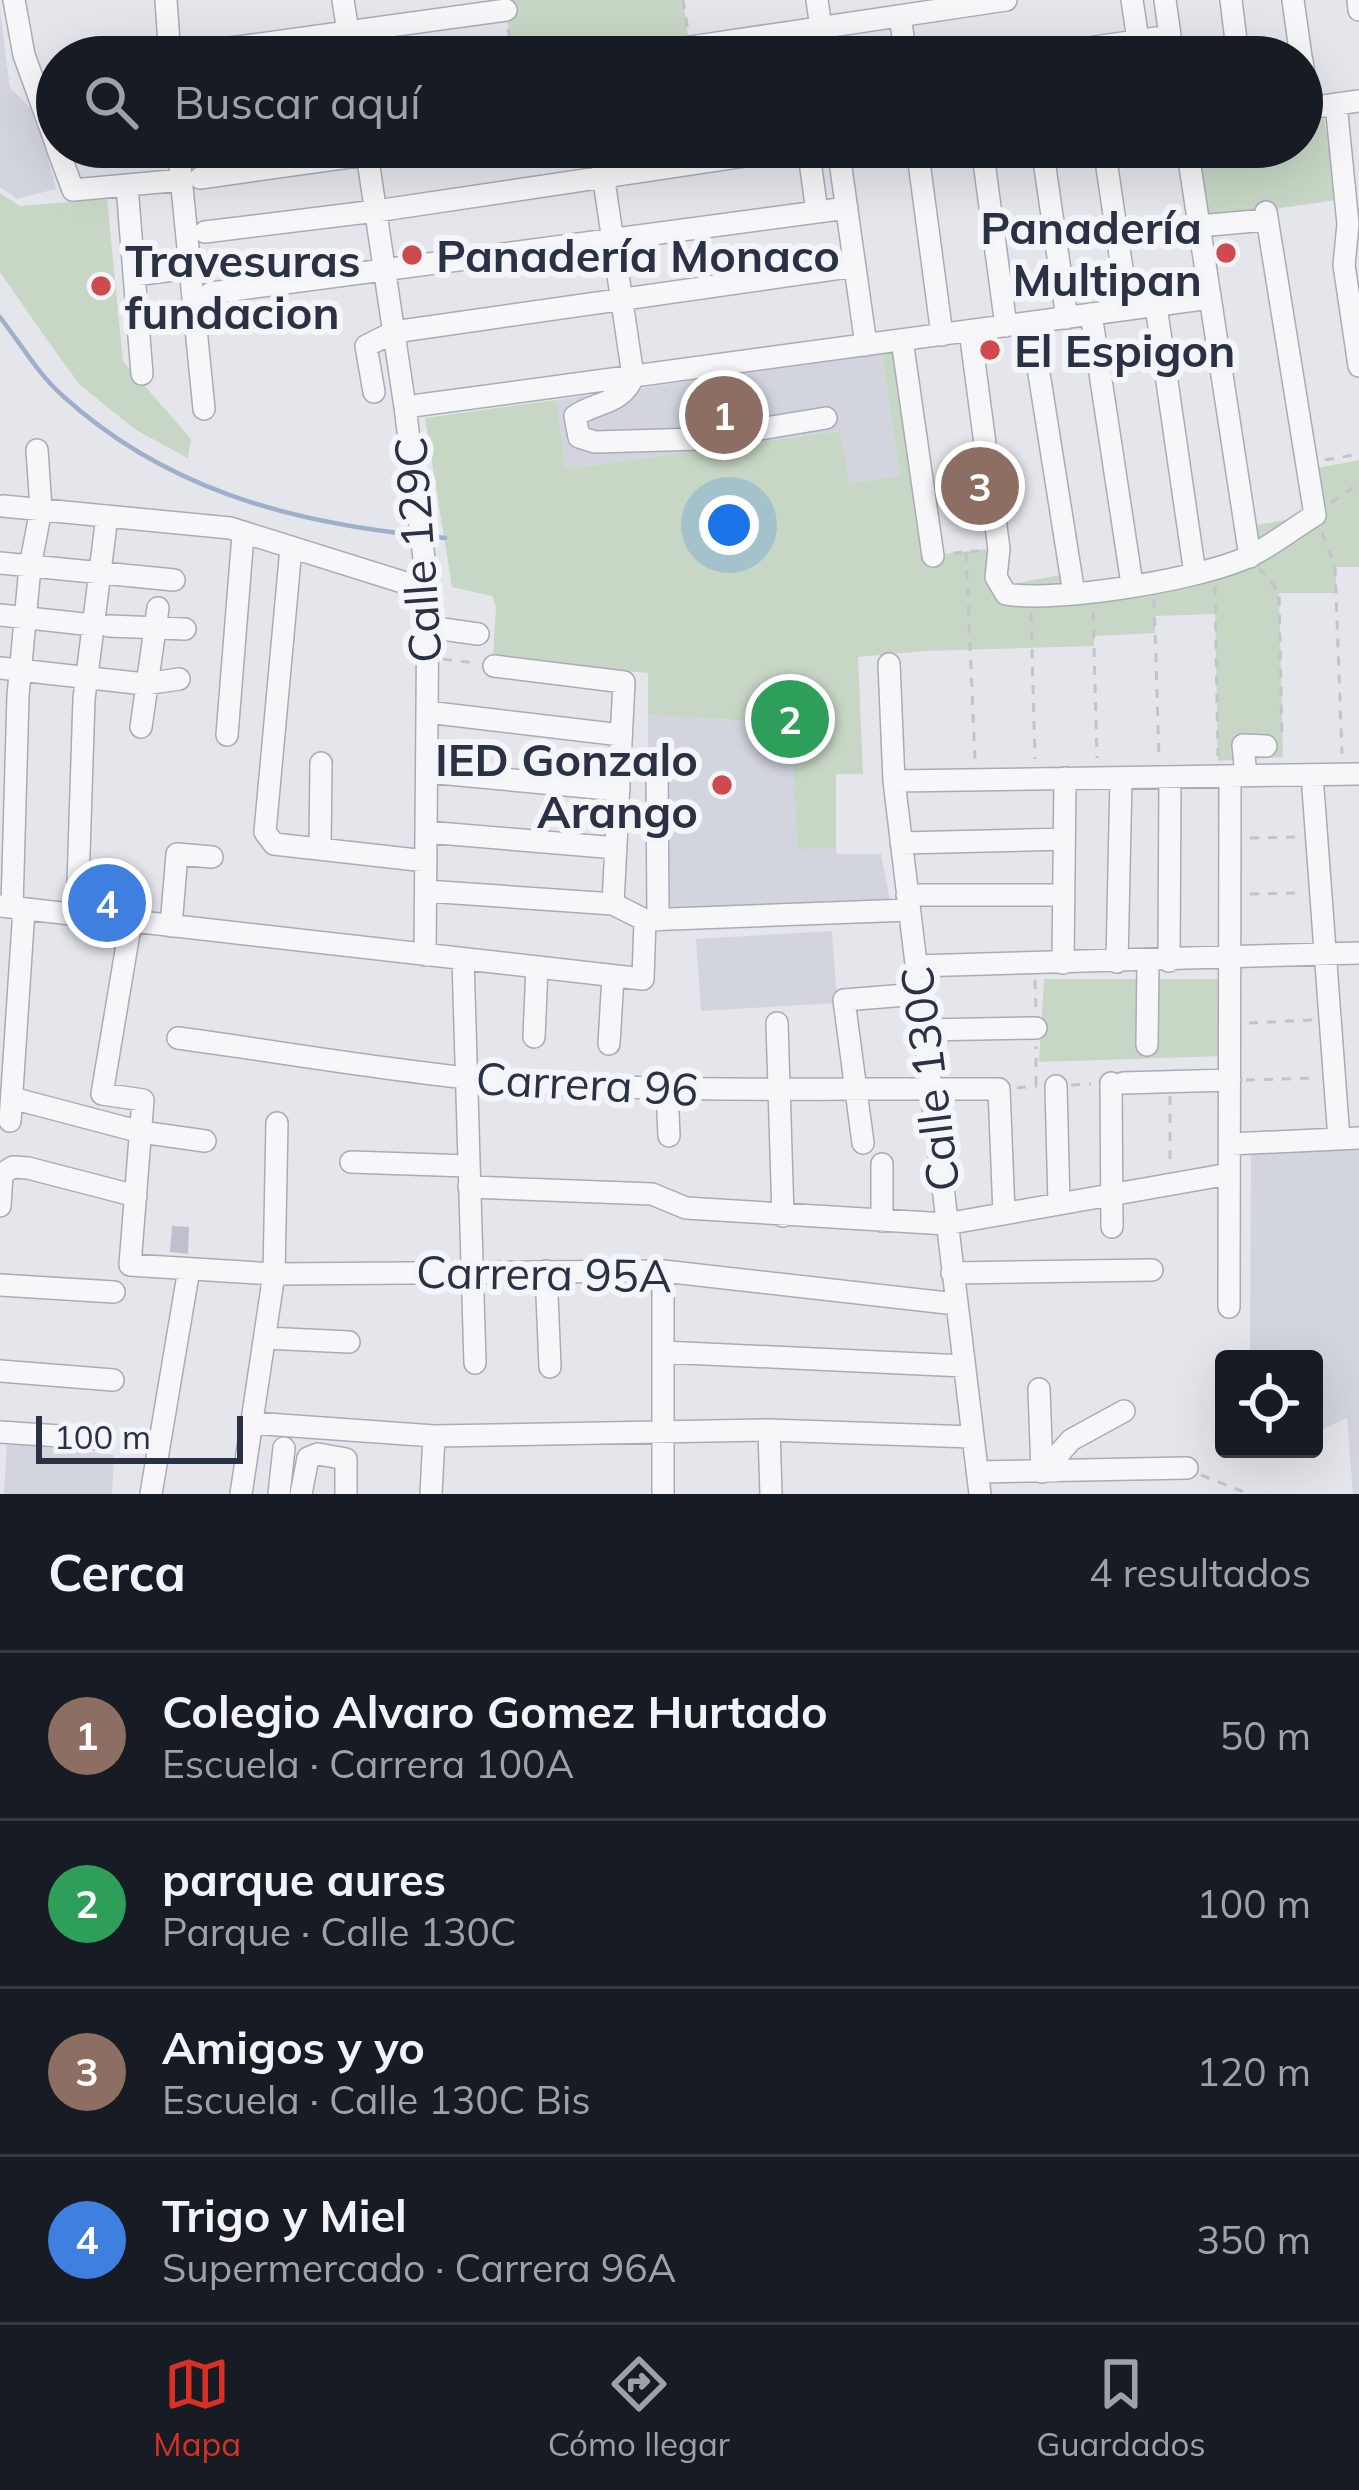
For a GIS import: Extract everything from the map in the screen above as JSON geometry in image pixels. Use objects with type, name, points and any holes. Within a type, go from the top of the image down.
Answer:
[{"type":"street","points":[[14,0],[36,88]]},
{"type":"street","points":[[166,0],[174,36]]},
{"type":"street","points":[[343,0],[349,36]]},
{"type":"street","points":[[817,0],[822,36]]},
{"type":"street","points":[[766,36],[1006,0]]},
{"type":"street","points":[[1132,0],[1137,36]]},
{"type":"street","points":[[1165,0],[1170,36]]},
{"type":"street","points":[[1231,0],[1235,36]]},
{"type":"street","points":[[1293,0],[1298,36]]},
{"type":"street","points":[[1358,0],[1359,10]]},
{"type":"street","points":[[313,36],[506,10]]},
{"type":"street","points":[[900,16],[903,36]]},
{"type":"street","points":[[1347,102],[1344,265],[1359,360]]},
{"type":"street","points":[[65,168],[73,190],[259,168]]},
{"type":"street","points":[[186,168],[204,409]]},
{"type":"street","name":"Calle 129C","points":[[369,168],[428,590],[425,955]]},
{"type":"street","points":[[602,168],[632,376],[630,386],[617,398],[575,416],[574,428],[584,441],[699,440],[826,418]]},
{"type":"street","points":[[205,232],[376,212],[664,168]]},
{"type":"street","points":[[810,168],[817,212]]},
{"type":"street","points":[[841,168],[866,345]]},
{"type":"street","points":[[920,168],[942,334]]},
{"type":"street","points":[[985,168],[1006,326]]},
{"type":"street","points":[[1045,168],[1066,318]]},
{"type":"street","points":[[1107,168],[1128,310]]},
{"type":"street","points":[[1190,168],[1250,557]]},
{"type":"street","points":[[127,186],[142,374]]},
{"type":"street","points":[[211,293],[847,208]]},
{"type":"street","points":[[970,331],[999,549],[996,577],[1006,594],[1030,598],[1083,593],[1205,571],[1250,557],[1315,515],[1266,216],[1199,226]]},
{"type":"street","points":[[374,392],[366,346],[394,332],[855,266]]},
{"type":"street","points":[[134,275],[190,268]]},
{"type":"street","points":[[405,406],[1210,298]]},
{"type":"street","points":[[1156,306],[1205,571]]},
{"type":"street","points":[[1091,314],[1143,583]]},
{"type":"street","points":[[1031,322],[1083,593]]},
{"type":"street","points":[[902,340],[933,556]]},
{"type":"street","points":[[37,450],[41,509],[25,617],[10,669],[11,1109],[205,1141]]},
{"type":"street","points":[[3,506],[230,528],[428,590]]},
{"type":"street","points":[[77,915],[86,679],[101,625],[100,571],[107,516]]},
{"type":"street","points":[[226,735],[243,535]]},
{"type":"street","points":[[291,548],[265,820],[268,838],[274,844],[426,860]]},
{"type":"street","points":[[0,563],[174,580]]},
{"type":"street","points":[[141,727],[158,608]]},
{"type":"street","points":[[0,614],[156,631],[185,629]]},
{"type":"street","points":[[428,627],[478,634]]},
{"type":"street","name":"Calle 130C","points":[[889,664],[894,781],[979,1483]]},
{"type":"street","points":[[494,666],[624,682],[613,904]]},
{"type":"street","points":[[10,669],[146,684],[179,679]]},
{"type":"street","points":[[427,712],[622,735]]},
{"type":"street","points":[[1229,1307],[1232,776],[1254,743]]},
{"type":"street","points":[[320,763],[320,847]]},
{"type":"street","points":[[12,907],[644,979],[657,768]]},
{"type":"street","points":[[427,772],[619,790]]},
{"type":"street","points":[[894,781],[1351,774]]},
{"type":"street","points":[[1230,1144],[1349,1138],[1335,1078],[1312,775]]},
{"type":"street","points":[[1147,1045],[1159,961],[1165,777]]},
{"type":"street","points":[[1063,963],[1065,778]]},
{"type":"street","points":[[1117,962],[1121,778]]},
{"type":"street","points":[[426,832],[616,848]]},
{"type":"street","points":[[901,843],[1064,839]]},
{"type":"street","points":[[171,926],[177,854],[212,857]]},
{"type":"street","points":[[426,891],[613,904],[651,920],[1064,895]]},
{"type":"street","points":[[0,1206],[1,1174],[13,1167],[136,1196],[143,1100],[102,1094],[131,921]]},
{"type":"street","points":[[916,966],[1359,953]]},
{"type":"street","points":[[463,959],[475,1363]]},
{"type":"street","points":[[534,1037],[537,968]]},
{"type":"street","points":[[610,1044],[613,976]]},
{"type":"street","points":[[863,1143],[844,1000],[919,994]]},
{"type":"street","points":[[777,1023],[783,1216]]},
{"type":"street","points":[[923,1030],[1036,1028]]},
{"type":"street","name":"Carrera 96","points":[[178,1038],[466,1077],[667,1089],[999,1089],[1004,1214]]},
{"type":"street","points":[[1112,1227],[1117,1083],[1230,1080]]},
{"type":"street","points":[[1056,1086],[1059,1204]]},
{"type":"street","points":[[667,1089],[669,1136]]},
{"type":"street","points":[[241,1494],[274,1274],[278,1123]]},
{"type":"street","points":[[351,1162],[652,1194],[686,1208],[946,1224],[1229,1174]]},
{"type":"street","points":[[882,1221],[883,1164]]},
{"type":"street","name":"Carrera 95A","points":[[136,1196],[130,1265],[274,1274],[663,1271],[956,1304]]},
{"type":"street","points":[[151,1494],[189,1269]]},
{"type":"street","points":[[952,1273],[1153,1270]]},
{"type":"street","points":[[546,1271],[550,1366]]},
{"type":"street","points":[[663,1271],[663,1494]]},
{"type":"street","points":[[0,1285],[114,1292]]},
{"type":"street","points":[[265,1338],[349,1342]]},
{"type":"street","points":[[663,1352],[964,1366]]},
{"type":"street","points":[[0,1371],[113,1380]]},
{"type":"street","points":[[1039,1389],[1049,1472]]},
{"type":"street","points":[[1049,1472],[1071,1440],[1124,1411]]},
{"type":"street","points":[[252,1423],[434,1436],[769,1430],[973,1437]]},
{"type":"street","points":[[769,1430],[771,1494]]},
{"type":"street","points":[[0,1432],[104,1439]]},
{"type":"street","points":[[431,1494],[434,1436]]},
{"type":"street","points":[[279,1494],[284,1448]]},
{"type":"street","points":[[301,1494],[308,1458],[318,1454],[346,1459],[346,1494]]},
{"type":"street","points":[[979,1483],[1049,1472],[1187,1468]]},
{"type":"path","points":[[1306,463],[1359,454]]},
{"type":"path","points":[[1351,774],[1335,566],[1315,515],[1359,483]]},
{"type":"path","points":[[933,556],[999,549]]},
{"type":"path","points":[[966,552],[976,780]]},
{"type":"path","points":[[1250,557],[1279,592],[1254,743]]},
{"type":"path","points":[[1205,571],[1232,776]]},
{"type":"path","points":[[1143,583],[1165,777]]},
{"type":"path","points":[[1083,593],[1097,778]]},
{"type":"path","points":[[1030,598],[1036,779]]},
{"type":"path","points":[[428,657],[494,666]]},
{"type":"path","points":[[1230,838],[1317,837]]},
{"type":"path","points":[[1230,894],[1321,892]]},
{"type":"path","points":[[1230,1023],[1330,1020]]},
{"type":"path","points":[[1230,1080],[1335,1078]]},
{"type":"path","points":[[1170,1082],[1170,1184]]},
{"type":"path","points":[[1187,1468],[1249,1494]]},
{"type":"shaded area","points":[[0,11],[10,88],[36,113],[36,168],[50,168],[56,189],[17,199],[0,187]]},
{"type":"shaded area","points":[[882,354],[900,476],[848,483],[840,431],[566,469],[556,400]]},
{"type":"shaded area","name":"IED Gonzalo Arango","points":[[648,715],[792,723],[797,848],[881,854],[890,901],[650,911]]},
{"type":"shaded area","name":"IED Gonzalo Arango","points":[[832,931],[837,1003],[701,1011],[696,939]]},
{"type":"shaded area","points":[[1359,1143],[1359,1494],[1353,1494],[1347,1418],[1323,1430],[1323,1350],[1250,1350],[1251,1144]]},
{"type":"shaded area","points":[[7,1443],[114,1455],[112,1494],[4,1494]]},
{"type":"green space","points":[[504,0],[683,0],[688,36],[510,36]]},
{"type":"green space","points":[[1323,119],[1337,200],[1209,218],[1201,168],[1323,168]]},
{"type":"green space","points":[[0,193],[20,206],[107,199],[123,361],[191,439],[188,458],[136,430],[80,385],[45,337],[0,272]]},
{"type":"green space","points":[[904,353],[934,555],[1005,547],[1002,586],[1071,573],[1074,593],[1195,574],[1193,559],[1249,557],[1245,527],[1314,515],[1307,470],[1359,460],[1359,567],[1336,567],[1336,593],[1279,593],[1283,757],[1218,761],[1215,614],[1155,616],[1155,633],[1094,636],[1094,646],[858,657],[863,774],[836,774],[836,848],[797,849],[792,723],[648,715],[648,673],[493,658],[496,607],[492,596],[452,587],[425,418],[556,400],[566,469],[840,431],[849,483],[900,476],[882,354]]},
{"type":"green space","points":[[1044,979],[1226,979],[1223,1056],[1039,1062]]},
{"type":"building","name":"Panadería Multipan","points":[[1232,241],[1235,262],[1220,264],[1217,244]]},
{"type":"building","points":[[93,883],[115,885],[113,904],[92,901]]},
{"type":"building","points":[[172,1226],[189,1227],[188,1254],[170,1252]]},
{"type":"waterway","points":[[0,317],[63,396],[142,454],[184,476],[273,509],[416,535]]},
{"type":"waterway","points":[[427,536],[445,538]]},
{"type":"place","name":"Panadería Multipan","points":[[1226,253]]},
{"type":"place","name":"Panadería Monaco","points":[[412,255]]},
{"type":"place","name":"Travesuras fundacion","points":[[101,286]]},
{"type":"place","name":"El Espigon","points":[[990,350]]},
{"type":"place","name":"Colegio Alvaro Gomez Hurtado","points":[[724,415]]},
{"type":"place","name":"Amigos y yo","points":[[980,486]]},
{"type":"place","name":"parque aures","points":[[790,719]]},
{"type":"place","name":"IED Gonzalo Arango","points":[[722,785]]},
{"type":"place","name":"Trigo y Miel","points":[[107,903]]}]
